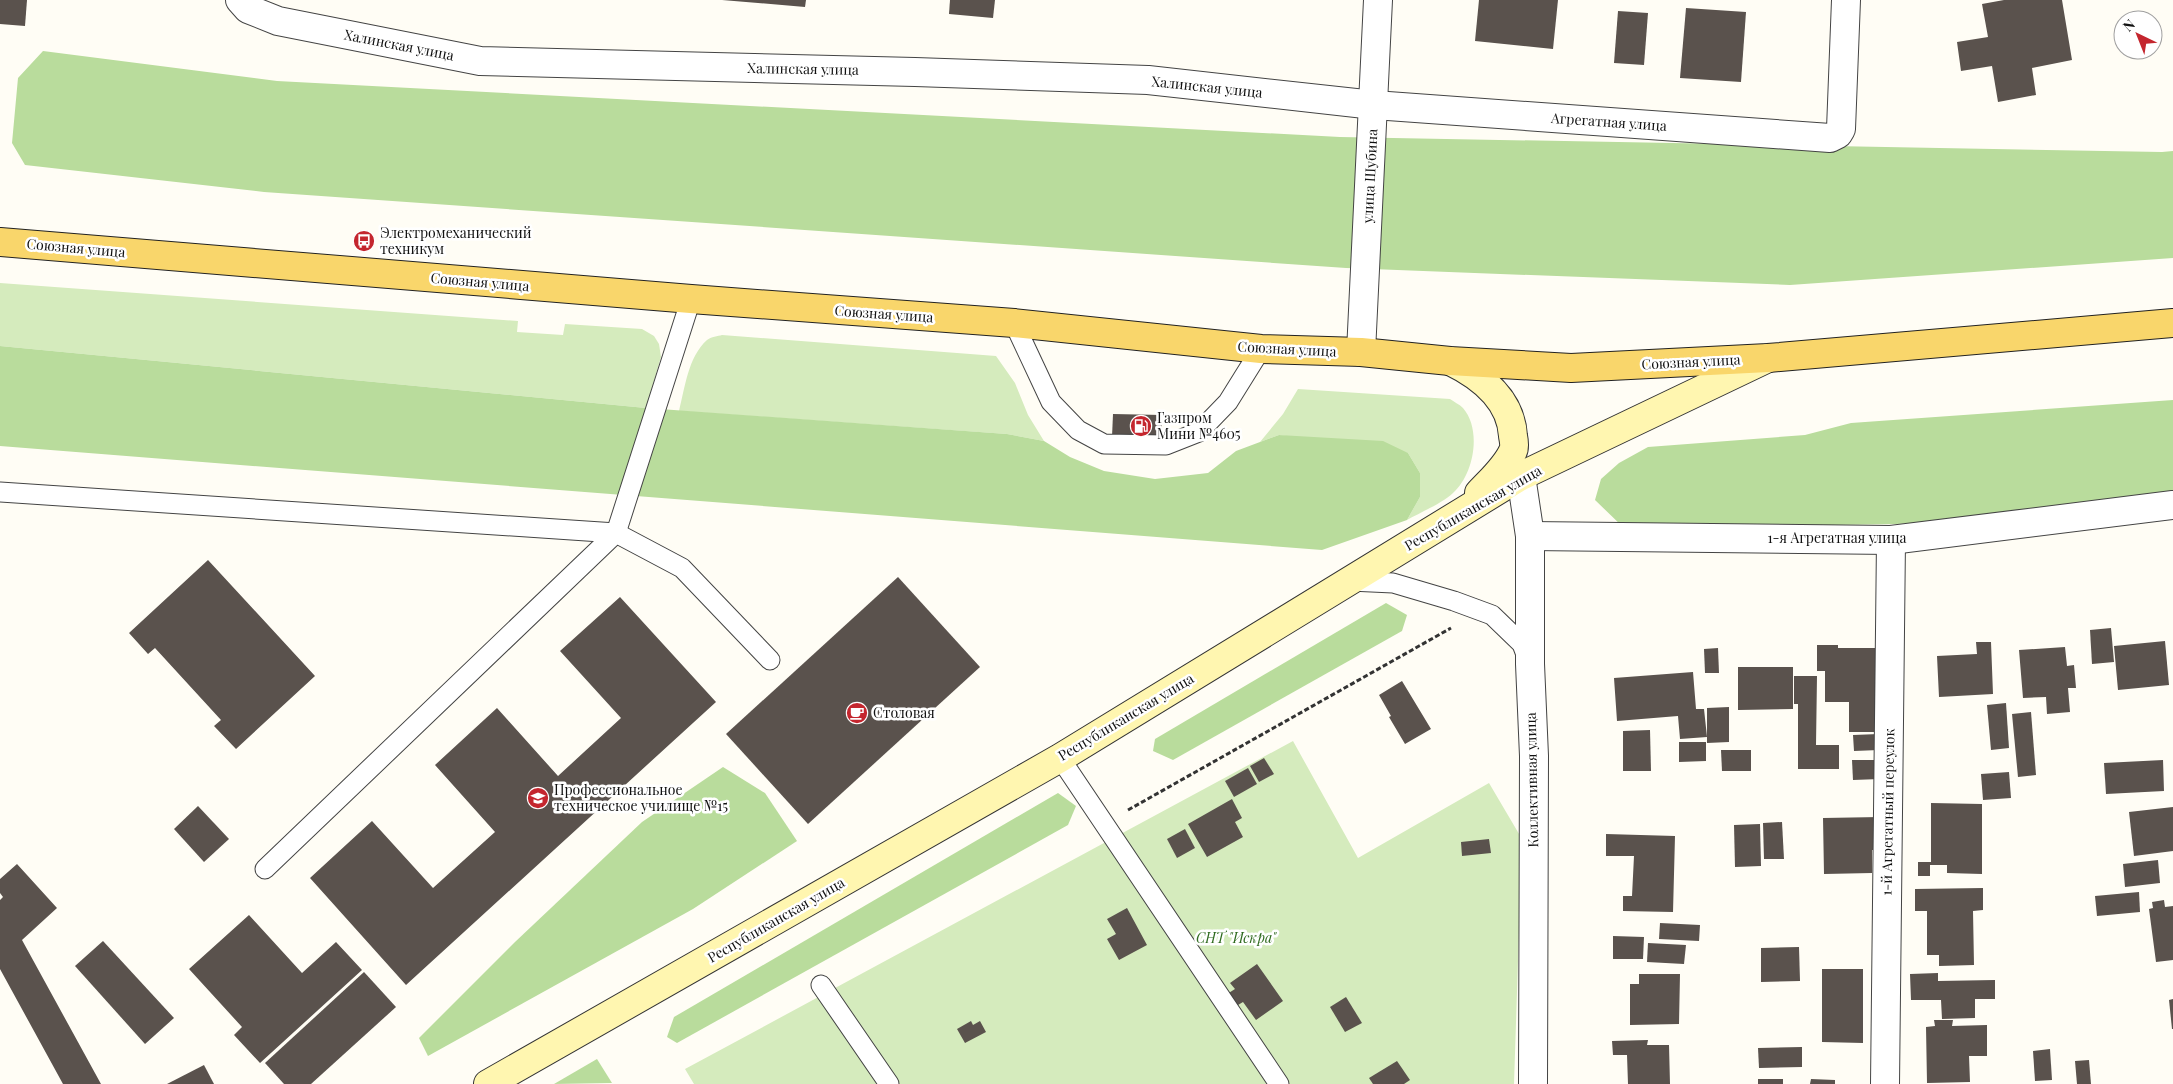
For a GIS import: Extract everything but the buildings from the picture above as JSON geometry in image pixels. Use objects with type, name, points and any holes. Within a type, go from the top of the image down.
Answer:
[{"type":"main road","name":"Союзная улица","points":[[0,242],[691,299],[1014,323],[1261,348],[1361,352],[1450,361],[1571,368],[1768,358]]},
{"type":"main road","points":[[1768,358],[2173,323]]},
{"type":"main road","name":"Республиканская улица","points":[[496,1082],[1060,758],[1522,476],[1768,358]]},
{"type":"main road","points":[[1450,361],[1471,371],[1487,384],[1504,403],[1513,424],[1514,450],[1500,472],[1451,519]]},
{"type":"street","name":"Халинская улица","points":[[240,0],[248,9],[278,22],[480,61],[1148,80],[1374,105]]},
{"type":"street","name":"улица Шубина","points":[[1361,352],[1378,0]]},
{"type":"street","name":"Агрегатная улица","points":[[1374,105],[1830,138],[1838,134],[1841,129],[1846,0]]},
{"type":"street","points":[[2173,323],[2173,331]]},
{"type":"street","name":"Коллективная улица","points":[[1522,476],[1530,536],[1530,664],[1534,756],[1532,1084]]},
{"type":"street","name":"1-я Агрегатная улица","points":[[1530,536],[1891,540],[2173,505]]},
{"type":"street","name":"1-й Агрегатный переулок","points":[[1885,1084],[1891,540]]},
{"type":"lane","points":[[265,869],[616,533],[691,299]]},
{"type":"lane","points":[[1014,323],[1051,402],[1078,430],[1104,444],[1166,445],[1199,432],[1228,402],[1261,348]]},
{"type":"lane","points":[[0,492],[616,533],[682,568],[770,660]]},
{"type":"lane","points":[[1350,581],[1393,583],[1445,598],[1492,615],[1522,644],[1530,664]]},
{"type":"lane","points":[[1060,758],[1280,1084]]},
{"type":"lane","points":[[821,985],[889,1084]]},
{"type":"path","points":[[1103,824],[1481,611]]},
{"type":"green space","points":[[43,51],[277,81],[1340,137],[2173,151],[2173,258],[1790,285],[1346,268],[264,192],[25,165],[12,143],[18,78]]},
{"type":"green space","points":[[0,283],[518,321],[517,332],[563,335],[565,324],[642,329],[654,336],[659,344],[661,357],[646,408],[0,346]]},
{"type":"green space","points":[[722,335],[996,356],[1015,383],[1028,415],[1044,441],[1007,434],[679,411],[688,373],[695,355],[707,340]]},
{"type":"green space","points":[[0,346],[646,408],[1007,434],[1044,441],[1070,457],[1104,471],[1155,479],[1208,473],[1236,451],[1279,435],[1383,441],[1408,453],[1420,473],[1420,497],[1407,520],[1322,550],[0,446]]},
{"type":"green space","points":[[1298,389],[1450,399],[1463,408],[1469,417],[1472,428],[1473,452],[1466,475],[1460,485],[1448,497],[1407,520],[1420,497],[1420,473],[1408,453],[1279,435],[1260,442],[1283,414]]},
{"type":"green space","points":[[2173,400],[2173,511],[1896,524],[1624,528],[1595,500],[1601,479],[1619,463],[1648,447],[1805,435],[1851,423]]},
{"type":"green space","points":[[1386,603],[1407,615],[1402,631],[1173,760],[1153,751],[1155,739]]},
{"type":"green space","name":"СНТ \"Искра\"","points":[[1293,741],[1358,858],[1489,783],[1522,839],[1514,1084],[694,1084],[685,1069]]},
{"type":"green space","points":[[723,767],[765,793],[797,841],[693,909],[428,1056],[419,1038],[515,942],[642,822]]},
{"type":"green space","points":[[1058,793],[1076,806],[1068,825],[677,1043],[667,1037],[674,1017]]},
{"type":"green space","points":[[597,1059],[612,1083],[554,1084]]},
{"type":"place","name":"Электромеханический техникум","points":[[364,241]]},
{"type":"place","name":"Газпром Мини №4605","points":[[1141,426]]},
{"type":"place","name":"Столовая","points":[[857,713]]},
{"type":"place","name":"Профессиональное техническое училище №15","points":[[538,798]]}]
